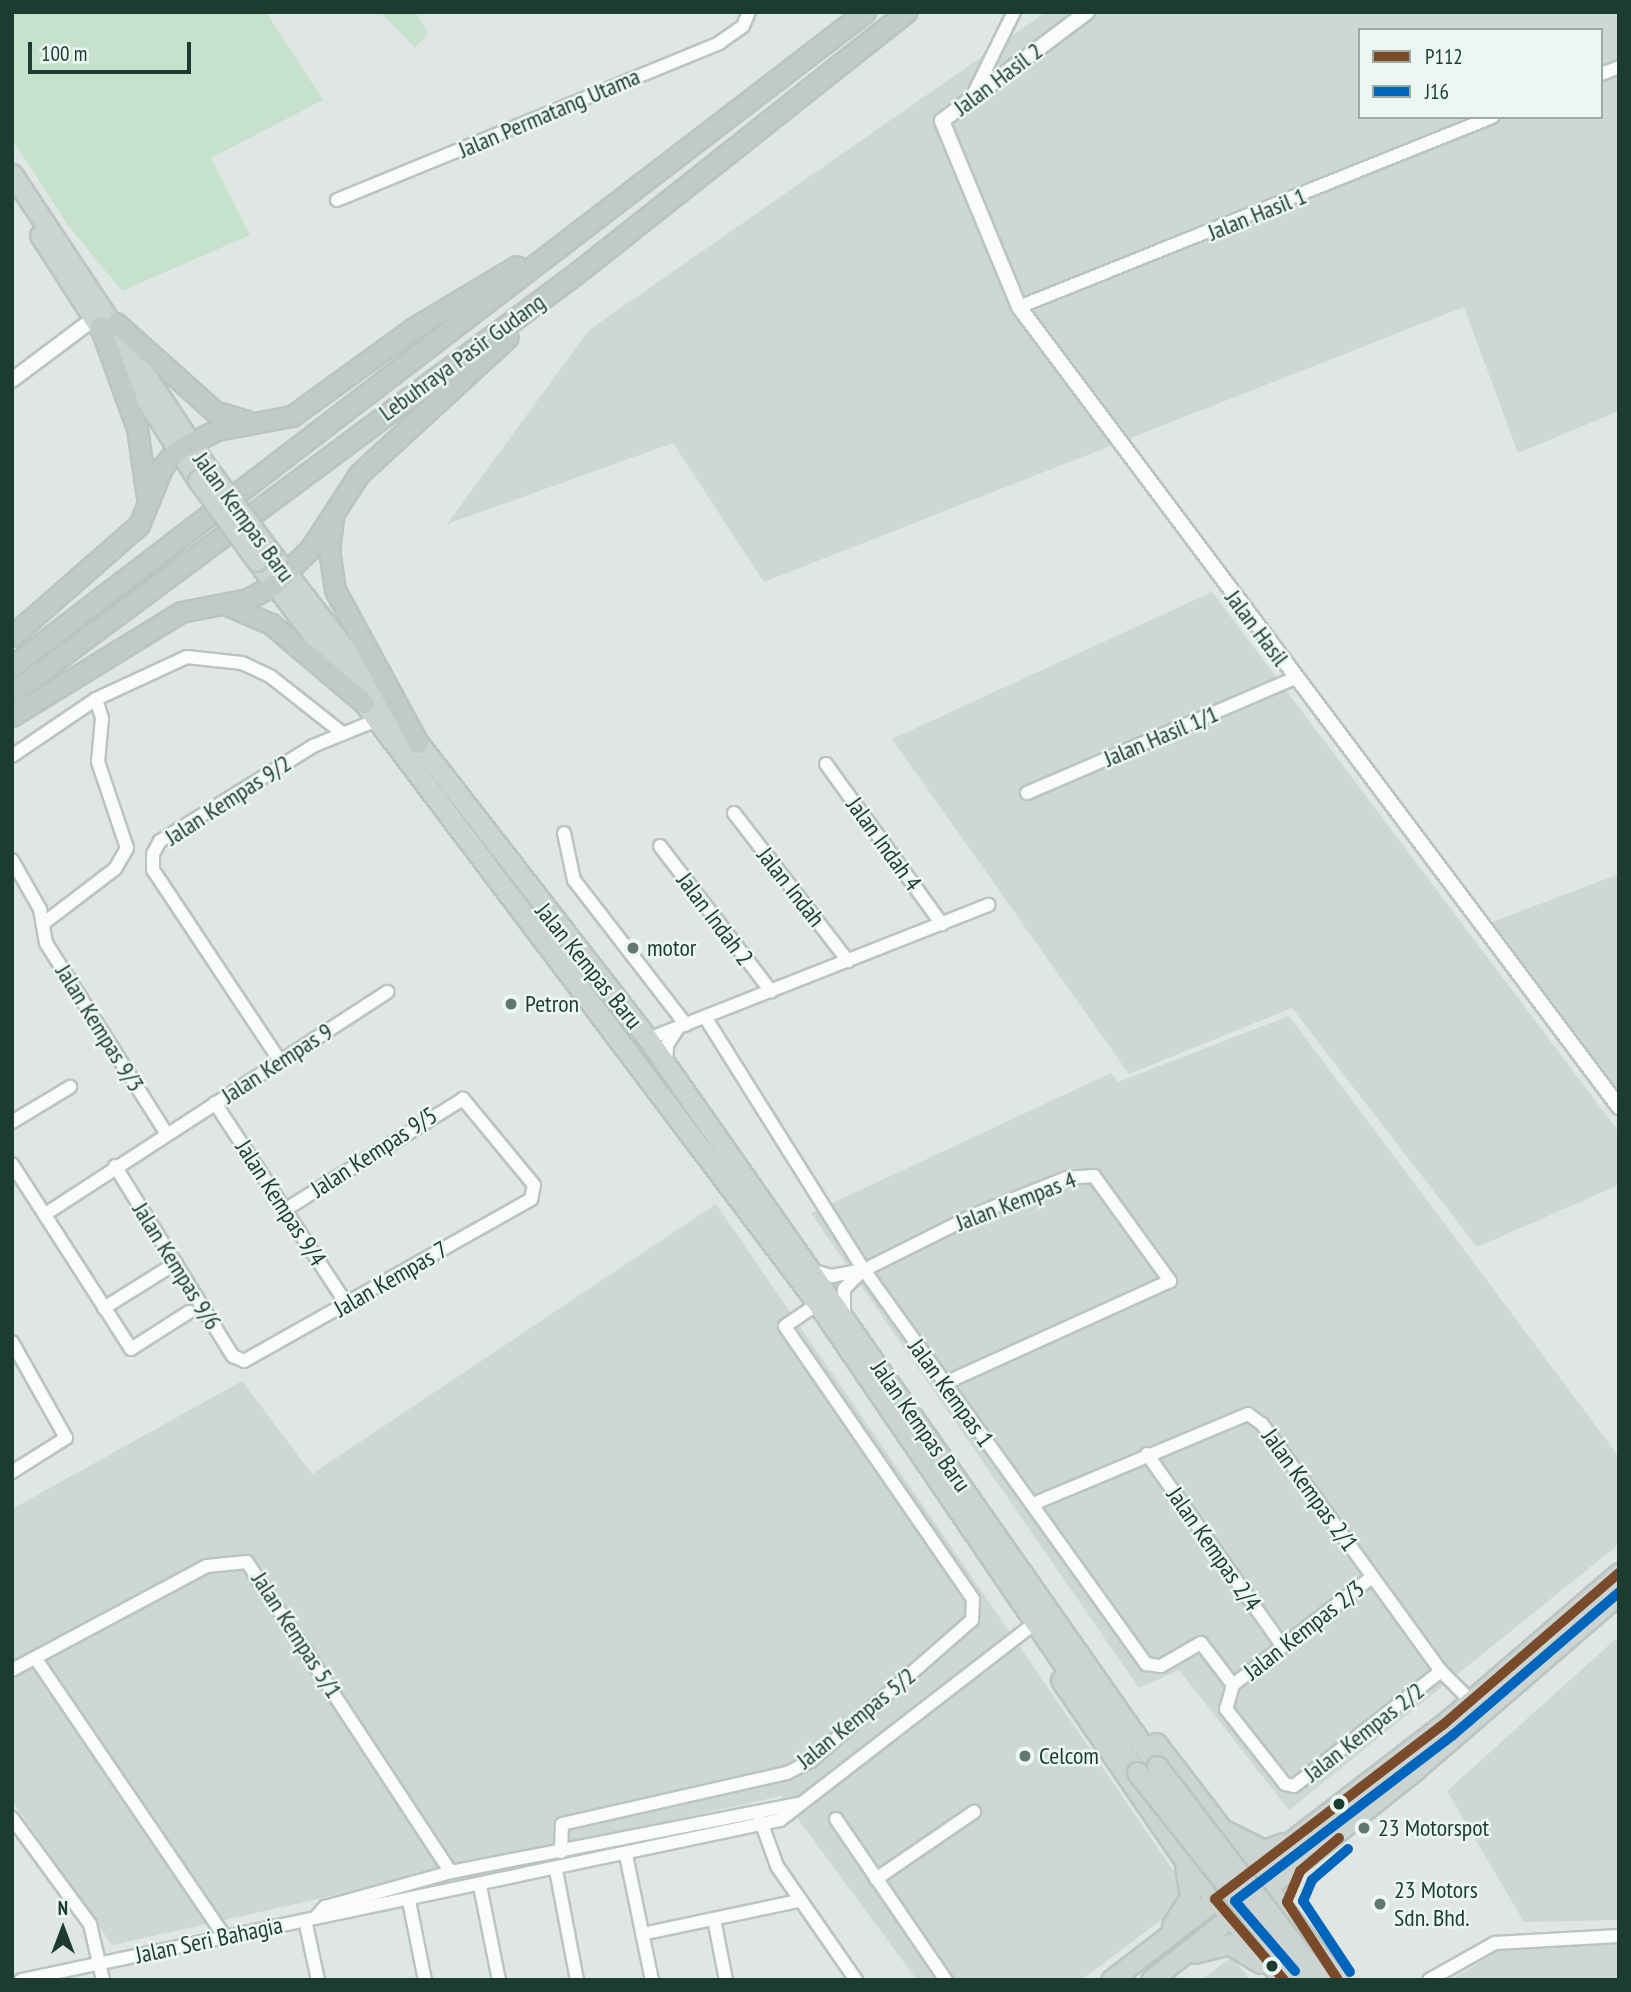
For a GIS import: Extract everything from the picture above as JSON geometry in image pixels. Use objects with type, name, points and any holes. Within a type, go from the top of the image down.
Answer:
[{"type":"highway","name":"Lebuhraya Pasir Gudang","points":[[12,666],[865,12]]},
{"type":"highway","name":"Lebuhraya Pasir Gudang","points":[[12,694],[578,272],[906,12]]},
{"type":"highway","points":[[12,636],[122,544],[147,508],[163,466],[183,446],[292,416],[412,329],[595,220]]},
{"type":"highway","points":[[12,716],[167,620],[225,605],[280,580],[337,503],[404,429],[578,272]]},
{"type":"highway","points":[[104,322],[214,411],[264,423]]},
{"type":"highway","points":[[104,322],[136,428],[147,508]]},
{"type":"highway","points":[[337,503],[328,549],[335,590],[418,743]]},
{"type":"highway","points":[[225,605],[271,624],[364,703]]},
{"type":"main road","name":"Jalan Kempas Baru","points":[[12,174],[183,446],[280,580],[364,703],[686,1135],[818,1304],[1137,1772],[1301,1980]]},
{"type":"main road","name":"Jalan Kempas Baru","points":[[12,193],[104,322]]},
{"type":"main road","name":"Jalan Kempas Baru","points":[[280,580],[418,743],[648,1039],[814,1272],[1157,1766],[1321,1980]]},
{"type":"main road","points":[[648,1039],[645,1068],[686,1135]]},
{"type":"main road","points":[[1111,1980],[1468,1704],[1619,1573]]},
{"type":"main road","points":[[1151,1980],[1376,1801],[1492,1705],[1619,1594]]},
{"type":"main road","points":[[1056,1620],[1127,1703],[1215,1825],[1291,1916],[1338,1980]]},
{"type":"main road","points":[[1050,1642],[1061,1679],[1084,1718],[1194,1874],[1254,1942],[1282,1980]]},
{"type":"main road","points":[[1291,1916],[1288,1890],[1300,1871],[1376,1801]]},
{"type":"main road","points":[[1215,1825],[1264,1850],[1327,1812]]},
{"type":"main road","points":[[1194,1874],[1228,1871],[1235,1848]]},
{"type":"main road","points":[[1155,1944],[1190,1897],[1176,1849]]},
{"type":"main road","points":[[1254,1942],[1269,1917],[1291,1916]]},
{"type":"main road","points":[[1175,1962],[1229,1944],[1282,1980]]},
{"type":"street","name":"Jalan Permatang Utama","points":[[337,200],[719,43],[744,26],[749,12]]},
{"type":"street","points":[[971,99],[1014,12]]},
{"type":"street","name":"Jalan Hasil 2","points":[[942,121],[1087,12]]},
{"type":"street","name":"Jalan Hasil 1","points":[[1019,307],[1487,119]]},
{"type":"street","name":"Jalan Hasil","points":[[942,121],[1019,307],[1619,1107]]},
{"type":"street","points":[[12,380],[104,322]]},
{"type":"street","points":[[12,756],[96,699],[168,663],[209,657],[270,676],[341,732]]},
{"type":"street","name":"Jalan Hasil 1/1","points":[[1027,793],[1295,678]]},
{"type":"street","points":[[44,923],[114,869],[127,848],[99,762],[101,710],[96,699]]},
{"type":"street","name":"Jalan Kempas 9/2","points":[[280,1061],[153,870],[153,854],[160,841],[341,732],[377,720]]},
{"type":"street","name":"Jalan Indah 4","points":[[827,764],[942,924]]},
{"type":"street","name":"Jalan Indah","points":[[734,813],[848,961]]},
{"type":"street","points":[[564,833],[574,880],[682,1026]]},
{"type":"street","name":"Jalan Indah 2","points":[[660,846],[771,991]]},
{"type":"street","name":"Jalan Kempas 9/3","points":[[12,860],[44,923],[46,943],[165,1130]]},
{"type":"street","points":[[648,1039],[989,905]]},
{"type":"street","name":"Jalan Kempas 9","points":[[47,1213],[165,1130],[215,1103],[387,992]]},
{"type":"street","name":"Jalan Kempas 1","points":[[705,1017],[864,1269],[1146,1664],[1161,1667],[1200,1643],[1233,1685]]},
{"type":"street","points":[[666,1065],[667,1045],[682,1026]]},
{"type":"street","points":[[12,1122],[70,1087]]},
{"type":"street","name":"Jalan Kempas 7","points":[[244,1361],[535,1192],[463,1099]]},
{"type":"street","name":"Jalan Kempas 9/5","points":[[286,1209],[463,1099]]},
{"type":"street","name":"Jalan Kempas 9/4","points":[[215,1103],[346,1303]]},
{"type":"street","points":[[12,1164],[47,1213],[60,1246],[131,1349],[189,1312]]},
{"type":"street","name":"Jalan Kempas 9/6","points":[[115,1166],[233,1356],[244,1361]]},
{"type":"street","name":"Jalan Kempas 4","points":[[864,1269],[975,1214],[1083,1173],[1094,1176],[1170,1276],[1166,1285],[945,1383]]},
{"type":"street","points":[[104,1308],[176,1263]]},
{"type":"street","points":[[814,1272],[832,1276],[864,1269]]},
{"type":"street","points":[[845,1318],[844,1289],[864,1269]]},
{"type":"street","name":"Jalan Kempas 5/2","points":[[561,1852],[562,1824],[769,1778],[811,1760],[972,1620],[973,1599],[896,1494],[785,1326],[818,1304]]},
{"type":"street","points":[[12,1342],[66,1438],[12,1472]]},
{"type":"street","name":"Jalan Kempas 2/1","points":[[1033,1504],[1147,1454],[1248,1414],[1262,1424],[1441,1671],[1468,1704]]},
{"type":"street","name":"Jalan Kempas 2/4","points":[[1147,1454],[1281,1644]]},
{"type":"street","name":"Jalan Kempas 5/1","points":[[12,1670],[207,1566],[247,1562],[451,1872]]},
{"type":"street","name":"Jalan Kempas 2/3","points":[[1285,1784],[1226,1709],[1233,1685],[1281,1644],[1372,1577]]},
{"type":"street","points":[[318,1980],[310,1919],[325,1907],[451,1872],[760,1820],[805,1802],[1036,1622]]},
{"type":"street","points":[[36,1659],[225,1937]]},
{"type":"street","name":"Jalan Kempas 2/2","points":[[1285,1784],[1303,1783],[1441,1671]]},
{"type":"street","points":[[1468,1704],[1492,1705]]},
{"type":"street","points":[[876,1879],[974,1812]]},
{"type":"street","points":[[12,1818],[90,1924],[103,1980]]},
{"type":"street","points":[[836,1819],[946,1980]]},
{"type":"street","points":[[760,1820],[798,1902],[856,1980]]},
{"type":"street","name":"Jalan Seri Bahagia","points":[[21,1980],[626,1855],[760,1820]]},
{"type":"street","points":[[626,1855],[652,1980]]},
{"type":"street","points":[[556,1870],[577,1980]]},
{"type":"street","points":[[480,1885],[499,1980]]},
{"type":"street","points":[[409,1900],[425,1980]]},
{"type":"street","points":[[642,1934],[798,1902]]},
{"type":"street","points":[[715,1919],[726,1980]]},
{"type":"street","points":[[1429,1980],[1495,1942],[1619,1936]]},
{"type":"shaded area","points":[[1046,12],[1619,12],[1619,411],[1518,453],[1464,307],[764,582],[673,443],[447,524],[589,330]]},
{"type":"shaded area","points":[[1212,592],[1619,1132],[1619,1185],[1477,1247],[1292,1008],[1129,1074],[892,739]]},
{"type":"shaded area","points":[[1619,874],[1619,1092],[1490,923]]},
{"type":"shaded area","points":[[1289,1016],[1619,1457],[1619,1544],[1289,1810],[1179,1670],[1139,1688],[811,1213],[1111,1073],[1118,1082]]},
{"type":"shaded area","points":[[716,1204],[1175,1873],[1179,1896],[1172,1912],[1081,1980],[917,1980],[781,1796],[112,1945],[12,1801],[12,1509],[242,1381],[312,1474]]},
{"type":"shaded area","points":[[1619,1636],[1619,1920],[1524,1922],[1447,1791]]},
{"type":"shaded area","points":[[1619,1942],[1619,1980],[1452,1980],[1506,1944]]},
{"type":"shaded area","points":[[1232,1956],[1250,1980],[1202,1980]]},
{"type":"green space","points":[[12,12],[273,12],[268,15],[323,100],[211,158],[250,235],[122,291],[67,224],[12,139]]},
{"type":"green space","points":[[380,12],[415,12],[428,33],[415,48]]},
{"type":"transit line","name":"P112","points":[[1284,1980],[1215,1899],[1444,1724],[1619,1573]]},
{"type":"transit line","name":"J16","points":[[1295,1971],[1235,1901],[1453,1735],[1619,1592]]},
{"type":"transit line","name":"P112","points":[[1338,1980],[1287,1902],[1300,1871],[1339,1838]]},
{"type":"transit line","name":"J16","points":[[1348,1849],[1312,1880],[1303,1901],[1350,1972]]},
{"type":"place","name":"motor","points":[[633,948]]},
{"type":"place","name":"Petron","points":[[511,1004]]},
{"type":"place","name":"Celcom","points":[[1025,1756]]},
{"type":"place","name":"23 Motorspot","points":[[1364,1828]]},
{"type":"place","name":"23 Motors Sdn. Bhd.","points":[[1380,1904]]}]
